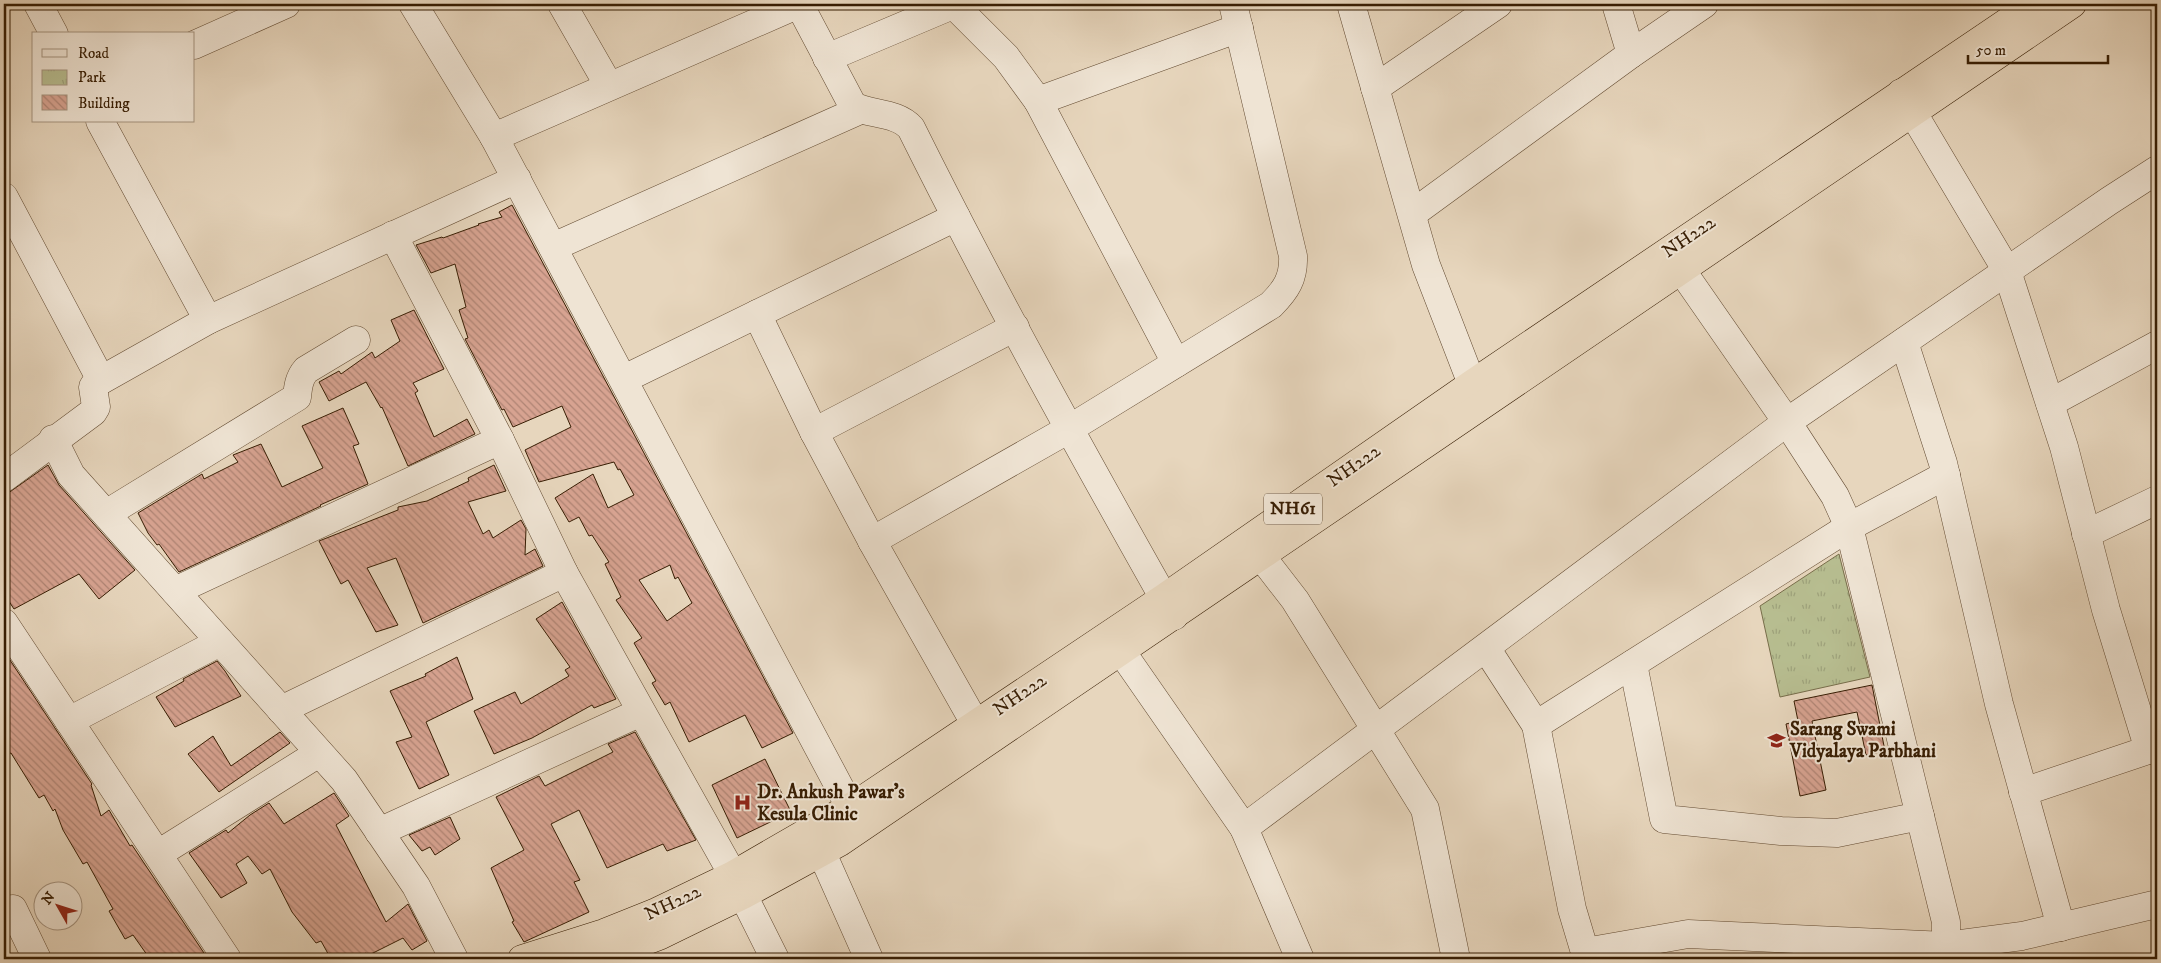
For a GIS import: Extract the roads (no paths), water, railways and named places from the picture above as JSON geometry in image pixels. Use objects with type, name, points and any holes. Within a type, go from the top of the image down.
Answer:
[{"type":"highway","name":"NH222","points":[[612,957],[659,936],[738,885],[850,807],[976,725],[1169,607],[1261,556],[1682,271],[1906,103],[2034,4]]},
{"type":"highway","name":"NH222","points":[[522,959],[604,933],[654,913],[738,885],[840,842],[1121,651],[1169,607],[1472,384],[1906,103],[2072,4]]},
{"type":"street","points":[[38,4],[53,32]]},
{"type":"street","points":[[413,4],[494,137],[517,179],[850,807]]},
{"type":"street","points":[[562,4],[609,86]]},
{"type":"street","points":[[494,137],[799,4],[848,100],[853,106],[860,110],[899,119],[906,122],[911,128],[956,217],[1069,429],[1169,607]]},
{"type":"street","points":[[827,58],[954,4],[1006,57],[1038,101],[1176,363]]},
{"type":"street","points":[[1351,4],[1426,265],[1472,384]]},
{"type":"street","points":[[1375,88],[1498,4]]},
{"type":"street","points":[[1616,4],[1631,54]]},
{"type":"street","points":[[1412,214],[1631,54],[1704,4]]},
{"type":"street","points":[[195,45],[270,7]]},
{"type":"street","points":[[872,541],[1069,429],[1271,306],[1290,283],[1294,269],[1293,256],[1236,16],[1038,101]]},
{"type":"street","points":[[1906,103],[2007,271],[2064,447],[2106,610],[2153,749],[2024,792]]},
{"type":"street","points":[[553,248],[860,110]]},
{"type":"street","points":[[101,122],[208,320]]},
{"type":"street","points":[[1244,828],[1787,422],[2157,170]]},
{"type":"street","points":[[4,478],[53,439],[93,412],[96,401],[93,387],[102,380],[208,320],[517,179]]},
{"type":"street","points":[[4,197],[102,380]]},
{"type":"street","points":[[624,379],[956,217]]},
{"type":"street","points":[[393,235],[500,440],[564,573],[738,885],[775,959]]},
{"type":"street","points":[[1682,271],[1787,422],[1835,496],[1849,526],[1946,922],[1943,952]]},
{"type":"street","points":[[757,314],[814,432],[872,541],[976,725]]},
{"type":"street","points":[[814,432],[1015,327]]},
{"type":"street","points":[[106,514],[297,397],[299,383],[306,370],[356,340]]},
{"type":"street","points":[[1904,342],[1946,475],[2000,704],[2060,927]]},
{"type":"street","points":[[2050,403],[2157,346]]},
{"type":"street","points":[[53,439],[71,475],[344,780],[416,886],[454,959]]},
{"type":"street","points":[[175,591],[500,440]]},
{"type":"street","points":[[1536,725],[1849,526],[1946,475]]},
{"type":"street","points":[[2086,534],[2157,500]]},
{"type":"street","points":[[1261,556],[1295,600],[1424,809],[1456,959]]},
{"type":"street","points":[[281,710],[564,573]]},
{"type":"street","points":[[4,623],[227,959]]},
{"type":"street","points":[[69,721],[220,642]]},
{"type":"street","points":[[1486,648],[1536,725],[1572,909],[1586,956],[1688,934],[1943,952],[2022,936],[2157,904]]},
{"type":"street","points":[[1121,651],[1244,828],[1300,959]]},
{"type":"street","points":[[1633,664],[1664,819],[1781,831],[1837,833],[1920,816]]},
{"type":"street","points":[[379,832],[641,712]]},
{"type":"street","points":[[158,854],[319,753]]},
{"type":"street","points":[[821,851],[869,959]]},
{"type":"street","points":[[13,909],[37,959]]},
{"type":"place","name":"Sarang Swami Vidyalaya Parbhani","points":[[1776,740]]},
{"type":"place","name":"Dr. Ankush Pawar's Kesula Clinic","points":[[743,803]]}]
